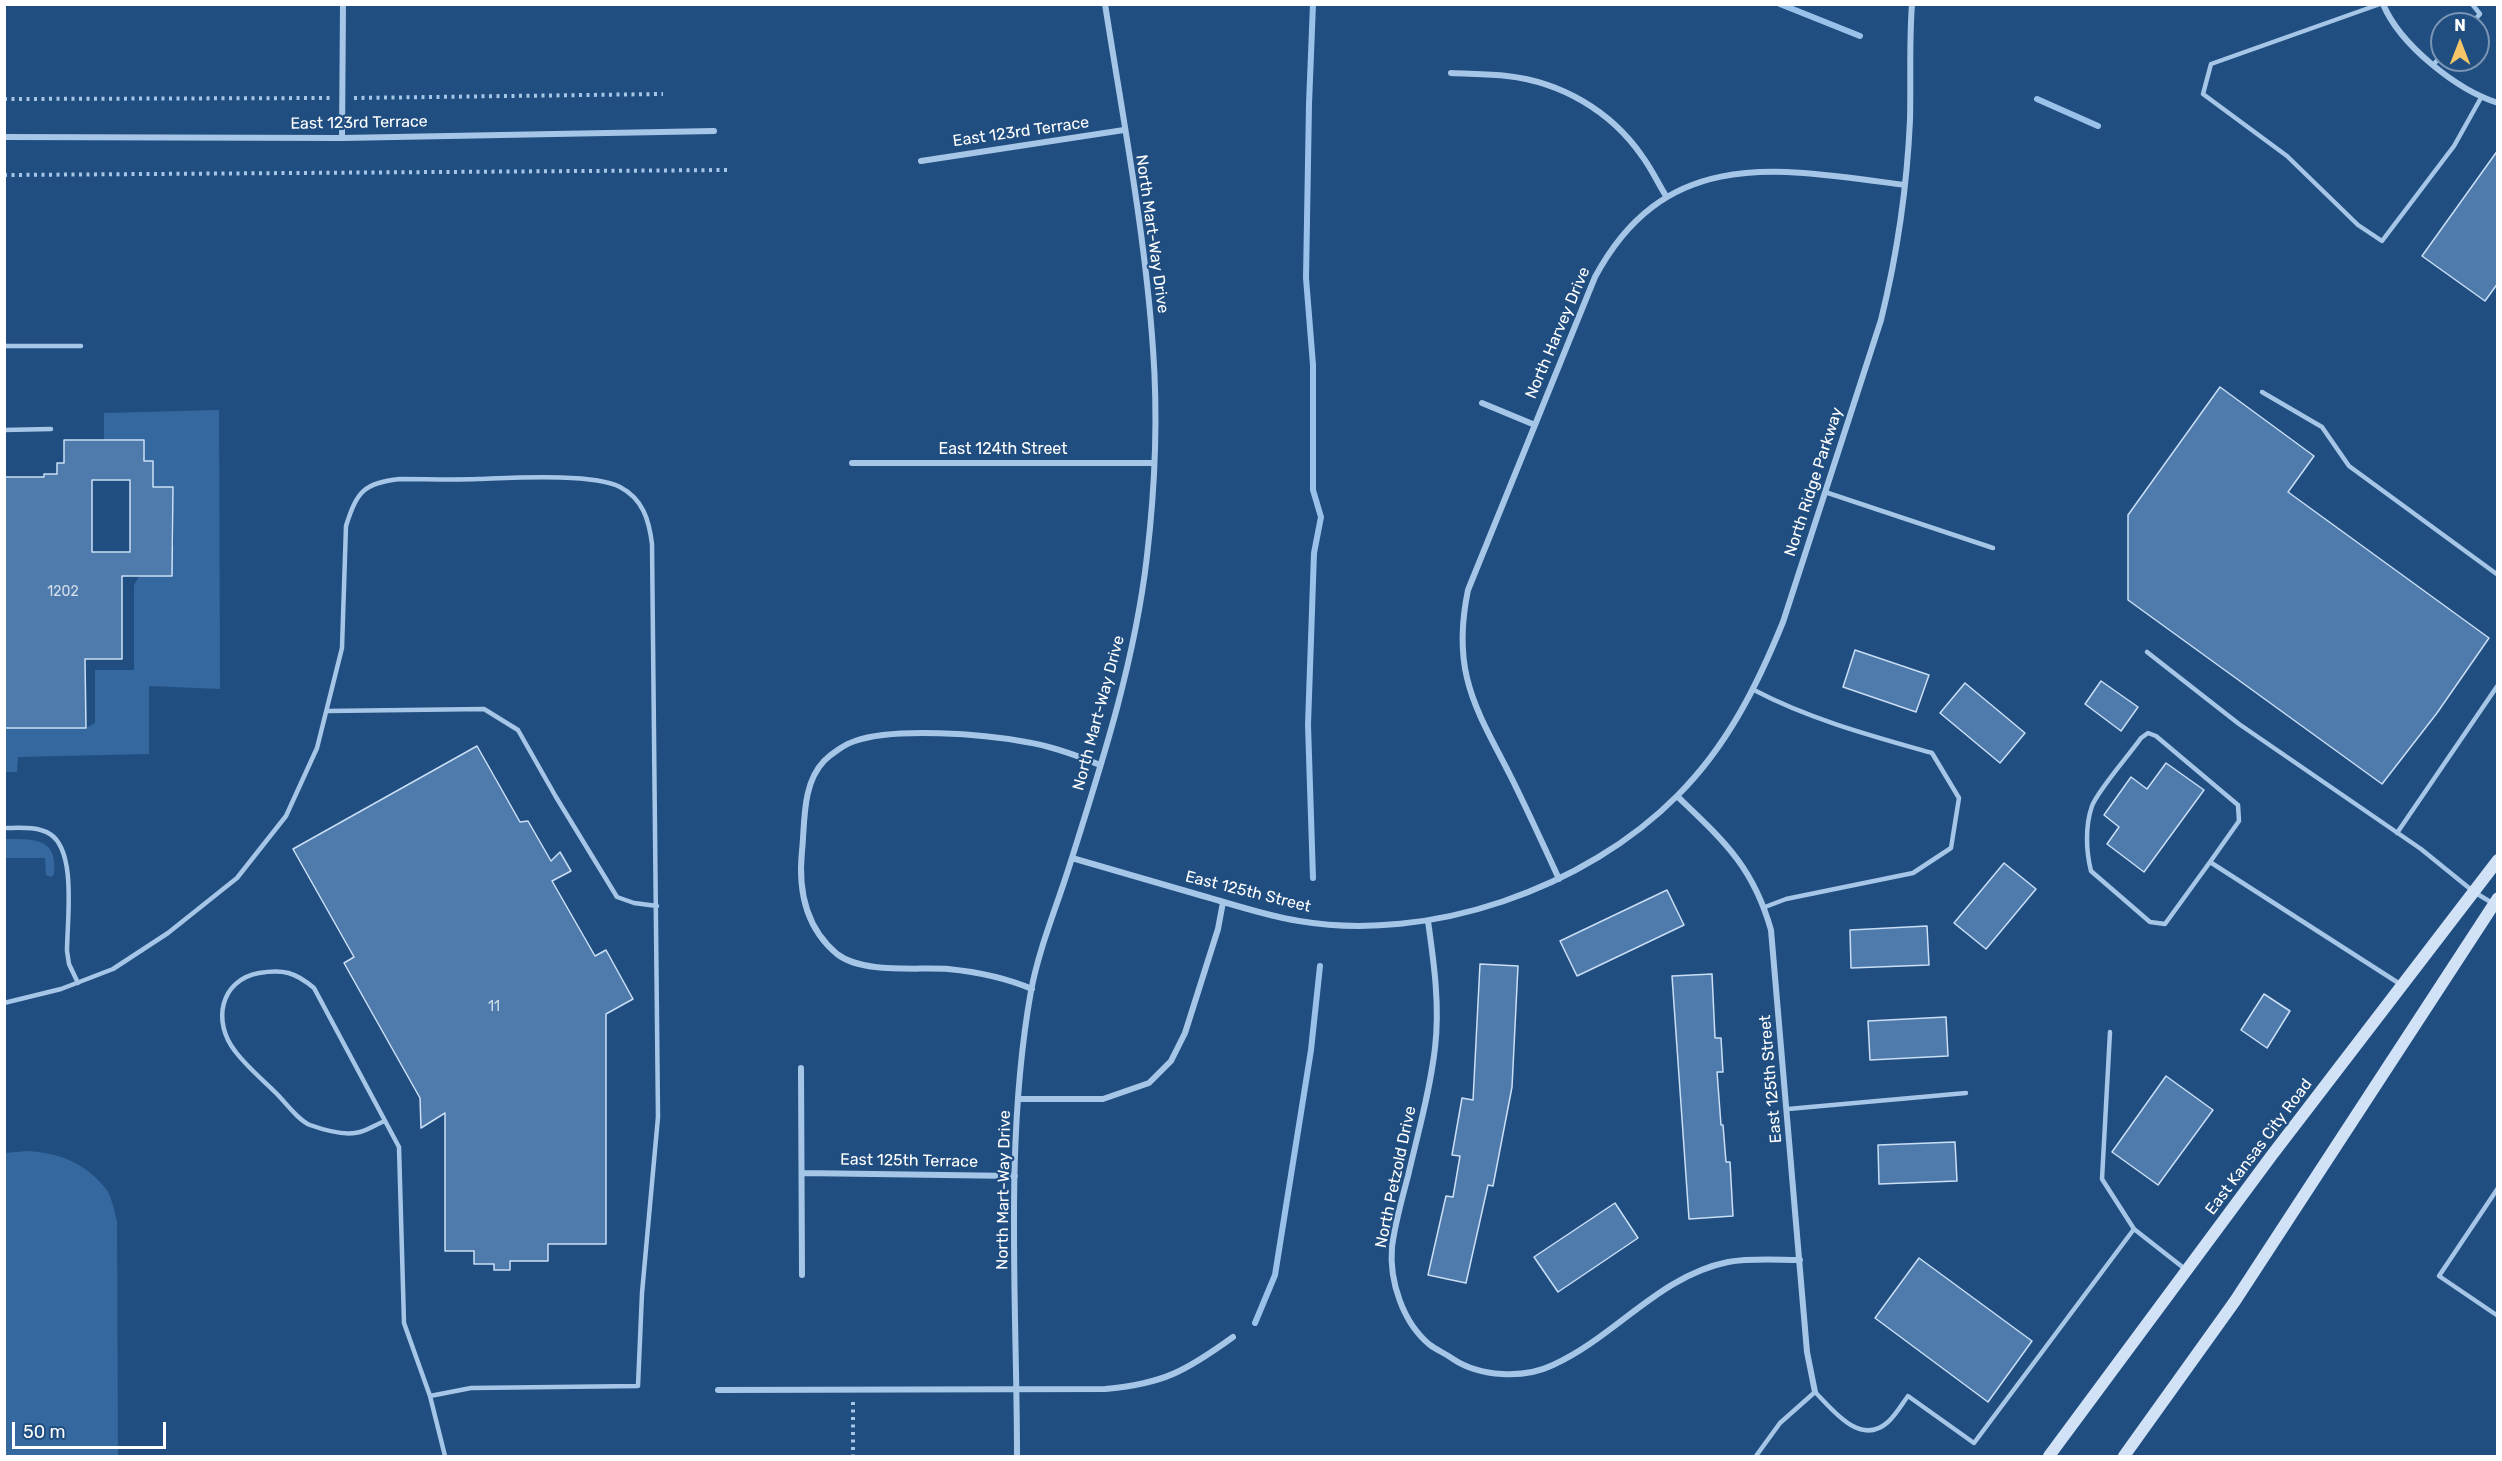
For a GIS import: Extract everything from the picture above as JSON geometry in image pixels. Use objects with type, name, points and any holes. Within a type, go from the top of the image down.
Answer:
[{"type":"main road","name":"East Kansas City Road","points":[[2049,1456],[2272,1155],[2498,860]]},
{"type":"main road","points":[[2124,1456],[2235,1301],[2496,903]]},
{"type":"street","points":[[342,138],[343,4]]},
{"type":"street","name":"North Mart-Way Drive","points":[[1017,1456],[1015,1176],[1021,1061],[1032,988],[1125,680],[1137,627],[1148,555],[1154,463],[1154,352],[1146,274],[1105,4]]},
{"type":"street","name":"North Ridge Parkway","points":[[1559,879],[1616,846],[1677,796],[1725,738],[1754,690],[1783,622],[1881,320],[1890,282],[1904,184],[1910,120],[1912,4]]},
{"type":"street","points":[[2382,4],[2407,40],[2430,62]]},
{"type":"street","points":[[2442,72],[2460,85],[2498,103]]},
{"type":"street","points":[[1451,73],[1508,76],[1544,84],[1573,94],[1601,113],[1622,132],[1642,155],[1665,196]]},
{"type":"street","name":"East 123rd Terrace","points":[[921,160],[1124,130]]},
{"type":"street","name":"East 123rd Terrace","points":[[4,137],[342,138],[714,131]]},
{"type":"street","name":"North Harvey Drive","points":[[1559,879],[1537,828],[1473,699],[1466,675],[1462,639],[1468,590],[1595,277],[1606,256],[1629,226],[1665,196],[1708,179],[1744,171],[1778,171],[1904,184]]},
{"type":"street","name":"North Harvey Drive","points":[[1482,403],[1535,424]]},
{"type":"street","name":"East 124th Street","points":[[852,463],[1154,463]]},
{"type":"street","points":[[1032,988],[994,975],[948,969],[861,966],[839,955],[816,932],[804,906],[801,857],[808,788],[824,761],[852,741],[892,734],[961,735],[1027,742],[1065,752],[1100,765]]},
{"type":"street","name":"East 125th Street","points":[[1677,796],[1742,864],[1755,884],[1772,930],[1807,1352],[1815,1392]]},
{"type":"street","name":"East 125th Street","points":[[1072,858],[1223,902],[1311,922],[1353,925],[1428,921],[1521,894],[1559,879]]},
{"type":"street","points":[[1018,1099],[1103,1099],[1149,1083],[1171,1061],[1185,1034],[1218,929],[1223,902]]},
{"type":"street","name":"North Petzold Drive","points":[[1428,921],[1436,990],[1435,1046],[1428,1090],[1392,1248],[1394,1278],[1402,1305],[1410,1322],[1429,1344],[1461,1364],[1479,1370],[1516,1374],[1535,1371],[1553,1366],[1584,1348],[1667,1288],[1692,1274],[1727,1263],[1754,1260],[1800,1260]]},
{"type":"street","points":[[801,1068],[802,1275]]},
{"type":"street","name":"East 125th Terrace","points":[[802,1173],[1015,1176]]},
{"type":"street","points":[[718,1390],[1105,1389],[1139,1386],[1170,1376],[1201,1360],[1233,1337]]},
{"type":"lane","points":[[2382,4],[2211,64],[2203,94],[2287,156],[2358,225],[2382,241],[2454,146],[2482,96]]},
{"type":"lane","points":[[4,346],[81,346]]},
{"type":"lane","points":[[2262,392],[2322,427],[2349,466],[2498,575]]},
{"type":"lane","points":[[4,430],[51,429]]},
{"type":"lane","points":[[4,1003],[78,983],[113,969],[168,933],[237,878],[286,816],[317,748],[342,648],[346,526],[352,507],[362,490],[378,481],[400,479],[565,478],[604,482],[619,487],[643,507],[650,525],[652,544],[658,1117],[642,1293],[638,1386],[471,1388],[430,1396]]},
{"type":"lane","points":[[1825,492],[1993,548]]},
{"type":"lane","points":[[2147,652],[2239,723],[2397,833],[2474,892],[2496,903]]},
{"type":"lane","points":[[2397,833],[2498,685]]},
{"type":"lane","points":[[1754,690],[1776,701],[1859,732],[1932,753],[1959,798],[1951,848],[1913,873],[1786,898],[1765,907]]},
{"type":"lane","points":[[327,711],[484,709],[518,730],[556,798],[617,897],[634,903],[657,906]]},
{"type":"lane","points":[[2148,733],[2156,735],[2238,805],[2239,821],[2210,862],[2165,924],[2150,922],[2091,872],[2088,860],[2088,829],[2093,805],[2141,738],[2148,733]]},
{"type":"lane","points":[[4,828],[34,828],[50,834],[62,846],[67,860],[67,951],[69,964],[78,983]]},
{"type":"lane","points":[[2210,862],[2402,986]]},
{"type":"lane","points":[[385,1121],[359,1133],[333,1131],[308,1124],[234,1051],[224,1032],[222,1018],[222,1003],[228,992],[250,975],[273,971],[298,974],[314,988],[399,1147],[404,1323],[430,1396],[445,1456]]},
{"type":"lane","points":[[2110,1032],[2103,1179],[2134,1229],[2187,1271]]},
{"type":"lane","points":[[1788,1109],[1966,1093]]},
{"type":"lane","points":[[2498,1188],[2495,1197],[2439,1276],[2498,1316]]},
{"type":"lane","points":[[1756,1456],[1780,1424],[1815,1392],[1848,1425],[1863,1431],[1874,1430],[1887,1423],[1908,1396],[1974,1443],[2134,1229]]},
{"type":"path","points":[[4,175],[729,170]]},
{"type":"path","points":[[853,1389],[853,1456]]},
{"type":"shaded area","points":[[219,410],[220,689],[149,686],[149,754],[18,757],[17,772],[5,772],[4,728],[86,728],[95,723],[95,670],[134,670],[134,585],[139,576],[174,546],[173,487],[153,487],[153,461],[144,461],[143,440],[104,440],[104,413]]},
{"type":"shaded area","points":[[5,839],[34,840],[48,847],[54,862],[54,874],[51,877],[46,875],[45,858],[5,858]]},
{"type":"shaded area","points":[[27,1151],[61,1157],[80,1166],[106,1189],[113,1204],[117,1221],[118,1456],[5,1456],[5,1153]]},
{"type":"building","points":[[2498,150],[2498,283],[2485,301],[2422,256]]},
{"type":"building","points":[[2220,387],[2314,456],[2288,492],[2489,638],[2437,713],[2382,784],[2128,600],[2128,515]]},
{"type":"building","points":[[64,440],[144,440],[144,461],[153,461],[153,487],[173,487],[172,576],[122,576],[122,659],[85,659],[86,728],[4,728],[4,477],[44,477],[44,474],[57,474],[57,463],[64,463]],"holes":[[[92,480],[130,480],[130,552],[92,552]]]},
{"type":"building","points":[[1855,650],[1929,675],[1916,712],[1843,687]]},
{"type":"building","points":[[2101,681],[2138,707],[2121,731],[2085,704]]},
{"type":"building","points":[[1965,683],[2025,733],[2000,763],[1940,713]]},
{"type":"building","points":[[477,746],[520,822],[528,821],[551,861],[560,852],[571,871],[552,881],[595,956],[606,950],[633,999],[606,1014],[606,1244],[548,1244],[548,1261],[510,1261],[510,1270],[494,1270],[494,1264],[474,1264],[474,1251],[445,1251],[445,1113],[421,1128],[420,1098],[344,963],[354,957],[293,849]]},
{"type":"building","points":[[2166,763],[2204,790],[2144,872],[2107,844],[2119,827],[2104,815],[2131,777],[2147,789]]},
{"type":"building","points":[[2004,863],[2036,889],[1986,949],[1954,923]]},
{"type":"building","points":[[1667,890],[1684,925],[1577,976],[1560,941]]},
{"type":"building","points":[[1927,926],[1929,965],[1851,968],[1850,930]]},
{"type":"building","points":[[1480,964],[1518,966],[1512,1087],[1493,1186],[1488,1185],[1466,1283],[1428,1275],[1446,1196],[1453,1197],[1460,1156],[1452,1155],[1462,1098],[1473,1100]]},
{"type":"building","points":[[1712,974],[1715,1038],[1721,1038],[1723,1072],[1717,1072],[1721,1125],[1723,1125],[1726,1162],[1730,1162],[1733,1216],[1689,1219],[1672,976]]},
{"type":"building","points":[[2264,994],[2290,1011],[2267,1048],[2241,1030]]},
{"type":"building","points":[[1946,1017],[1948,1056],[1870,1060],[1868,1021]]},
{"type":"building","points":[[2166,1076],[2213,1110],[2158,1185],[2112,1152]]},
{"type":"building","points":[[1955,1142],[1957,1181],[1879,1184],[1878,1145]]},
{"type":"building","points":[[1615,1203],[1638,1238],[1558,1292],[1534,1257]]},
{"type":"building","points":[[1919,1258],[2032,1341],[1988,1402],[1875,1318]]},
{"type":"waterway","points":[[1313,4],[1306,278],[1313,365],[1313,490],[1321,517],[1314,553],[1308,725],[1313,878]]},
{"type":"waterway","points":[[1780,4],[1860,36]]},
{"type":"waterway","points":[[2037,99],[2098,126]]},
{"type":"waterway","points":[[1255,1323],[1275,1275],[1311,1050],[1320,966]]}]
